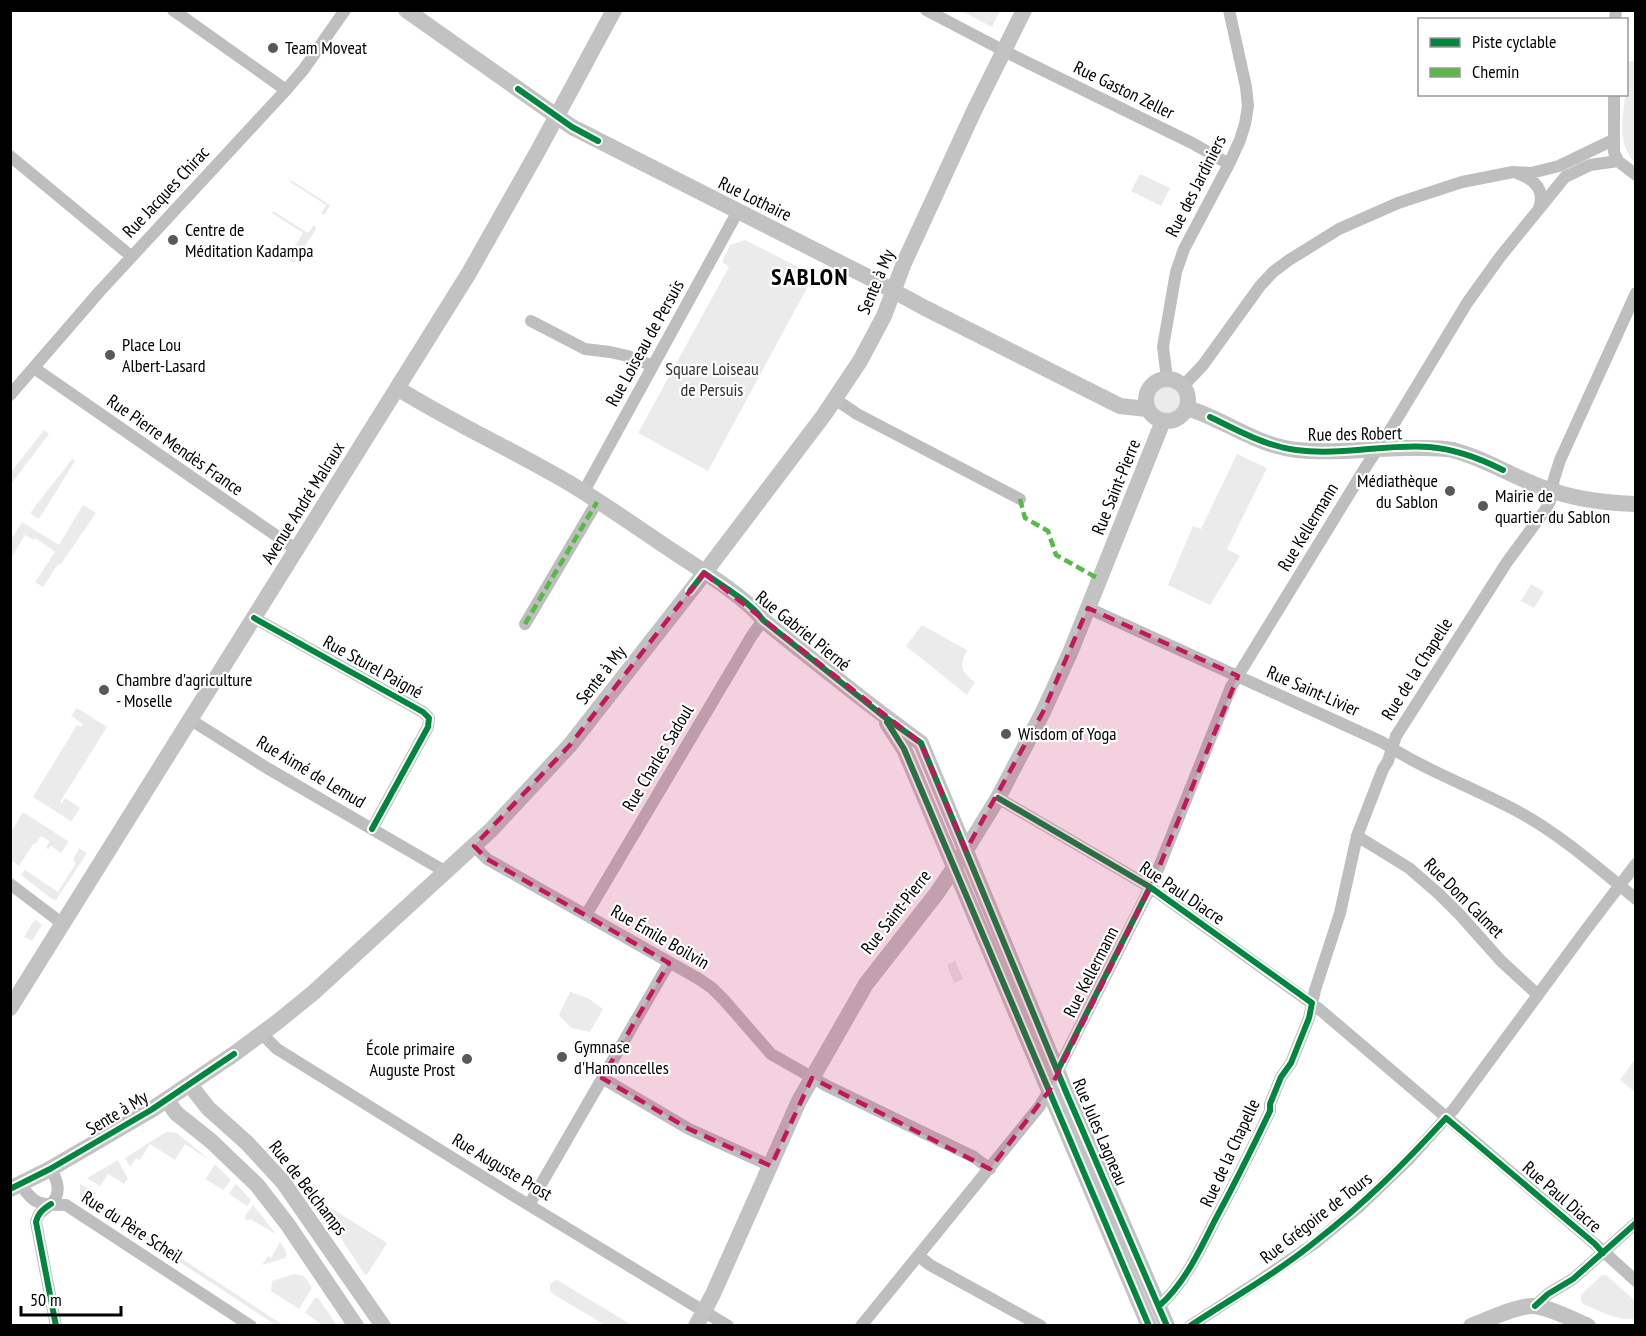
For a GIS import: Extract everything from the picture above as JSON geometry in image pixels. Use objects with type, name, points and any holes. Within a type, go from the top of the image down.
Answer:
[{"type":"street","points":[[173,10],[286,90]]},
{"type":"street","name":"Rue Jacques Chirac","points":[[10,395],[131,256],[286,90],[304,69],[345,10]]},
{"type":"street","name":"Rue Lothaire","points":[[406,10],[575,129],[1120,406],[1148,409]]},
{"type":"street","name":"Avenue André Malraux","points":[[10,1008],[469,273],[614,10]]},
{"type":"street","name":"Rue Gaston Zeller","points":[[926,10],[1003,51],[1192,143],[1228,164]]},
{"type":"street","name":"Sente à My","points":[[16,1187],[167,1100],[262,1034],[313,993],[474,846],[508,813],[570,745],[835,399],[872,340],[904,263],[1024,10]]},
{"type":"street","name":"Rue des Jardiniers","points":[[1167,378],[1163,347],[1176,272],[1184,249],[1243,132],[1248,106],[1229,10]]},
{"type":"street","points":[[1614,96],[1614,152],[1618,161],[1635,175]]},
{"type":"street","points":[[1183,386],[1203,365],[1260,286],[1273,272],[1288,260],[1339,229],[1398,203],[1462,182],[1513,172],[1562,172],[1613,140]]},
{"type":"street","points":[[10,156],[131,256]]},
{"type":"street","name":"Rue Kellermann","points":[[861,1326],[1040,1107],[1150,887],[1231,687],[1467,303],[1500,257],[1539,210],[1562,172],[1618,161]]},
{"type":"street","points":[[1513,172],[1531,180],[1538,186],[1542,200],[1539,210]]},
{"type":"street","name":"Rue Loiseau de Persuis","points":[[525,624],[653,366],[738,211]]},
{"type":"street","name":"Rue de la Chapelle","points":[[1159,1306],[1178,1287],[1206,1238],[1270,1111],[1270,1104],[1281,1077],[1292,1063],[1309,1018],[1340,913],[1357,836],[1396,736],[1489,589],[1546,509],[1560,460],[1635,293]]},
{"type":"street","points":[[531,321],[585,349],[628,356],[653,366]]},
{"type":"street","name":"Rue Pierre Mendès France","points":[[34,368],[297,550]]},
{"type":"street","points":[[1167,378],[1183,386],[1188,400],[1183,414],[1171,421],[1163,421],[1151,415],[1145,400],[1147,391],[1153,383],[1167,378]]},
{"type":"street","name":"Rue Gabriel Pierné","points":[[397,388],[590,497],[704,573],[732,592],[763,620],[882,715],[921,743],[966,850]]},
{"type":"street","name":"Rue Lothaire","points":[[1102,396],[1130,397],[1147,391]]},
{"type":"street","points":[[835,399],[857,414],[1020,499]]},
{"type":"street","name":"Rue des Robert","points":[[1187,408],[1275,446],[1315,452],[1427,447],[1451,450],[1478,458],[1530,483],[1573,497],[1635,504]]},
{"type":"street","name":"Rue Saint-Pierre","points":[[700,1318],[799,1101],[874,973],[955,868],[998,798],[1058,681],[1163,421]]},
{"type":"street","name":"Rue Saint-Livier","points":[[1088,608],[1382,742],[1401,755],[1518,812],[1578,852],[1635,899]]},
{"type":"street","name":"Rue Sturel Paigné","points":[[254,618],[423,712],[429,718],[428,727],[372,829]]},
{"type":"street","name":"Rue Charles Sadoul","points":[[586,915],[763,620]]},
{"type":"street","name":"Rue Gabriel Pierné","points":[[882,715],[904,749],[955,868]]},
{"type":"street","name":"Rue Aimé de Lemud","points":[[191,720],[267,768],[446,872]]},
{"type":"street","name":"Rue Paul Diacre","points":[[998,798],[1150,887],[1312,1003],[1635,1281]]},
{"type":"street","name":"Rue Dom Calmet","points":[[1357,836],[1409,868],[1432,887],[1501,961],[1538,995]]},
{"type":"street","name":"Rue Émile Boilvin","points":[[474,846],[487,859],[712,988],[771,1054],[813,1078],[974,1157],[990,1169]]},
{"type":"street","name":"Rue Jules Lagneau","points":[[966,850],[1167,1326]]},
{"type":"street","name":"Rue Grégoire de Tours","points":[[1190,1326],[1315,1243],[1385,1183],[1446,1118],[1635,864]]},
{"type":"street","name":"Rue Jules Lagneau","points":[[955,868],[1149,1326]]},
{"type":"street","points":[[10,884],[63,924]]},
{"type":"street","points":[[529,1205],[669,963]]},
{"type":"street","name":"Rue Auguste Prost","points":[[262,1034],[277,1049],[529,1205],[700,1318],[728,1326]]},
{"type":"street","points":[[602,1078],[689,1130],[771,1166]]},
{"type":"street","name":"Rue de Belchamps","points":[[190,1085],[208,1108],[276,1173],[383,1326]]},
{"type":"street","points":[[167,1100],[176,1113],[211,1141],[257,1185],[305,1250],[356,1326]]},
{"type":"street","name":"Rue du Père Scheil","points":[[50,1169],[59,1185],[57,1195],[51,1204]]},
{"type":"street","name":"Rue du Père Scheil","points":[[16,1187],[40,1203],[66,1205],[251,1326]]},
{"type":"street","points":[[51,1204],[38,1215],[36,1222],[56,1326]]},
{"type":"street","points":[[1535,1306],[1548,1294],[1574,1279],[1635,1223]]},
{"type":"street","points":[[305,1250],[323,1238]]},
{"type":"street","points":[[919,1256],[930,1265],[1041,1326]]},
{"type":"street","points":[[1471,1326],[1522,1307],[1535,1306],[1588,1326]]},
{"type":"highlighted area","points":[[704,573],[921,743],[966,850],[1043,712],[1088,608],[1238,676],[1153,882],[1049,1091],[990,1169],[812,1078],[771,1166],[689,1129],[602,1078],[669,963],[487,859],[474,846],[570,745]]},
{"type":"green space","points":[[1000,10],[992,27],[961,11]]},
{"type":"green space","points":[[1628,61],[1635,61],[1635,163],[1623,139],[1625,96],[1628,96]]},
{"type":"green space","points":[[1140,174],[1170,188],[1161,206],[1131,191]]},
{"type":"green space","points":[[291,180],[330,205],[325,214],[321,214],[326,205],[290,182]]},
{"type":"green space","points":[[273,211],[308,233],[315,225],[316,229],[294,263],[287,258],[303,233],[272,213]]},
{"type":"green space","name":"Square Loiseau de Persuis","points":[[745,240],[814,275],[708,471],[638,433],[729,267],[722,262],[730,245]]},
{"type":"green space","points":[[1167,385],[1177,389],[1181,399],[1177,409],[1167,413],[1157,409],[1153,399],[1157,389]]},
{"type":"green space","points":[[44,430],[49,434],[11,484],[11,472]]},
{"type":"green space","points":[[1237,454],[1267,468],[1227,549],[1240,556],[1210,605],[1168,585],[1193,526],[1201,529]]},
{"type":"green space","points":[[72,459],[75,461],[39,519],[30,513]]},
{"type":"green space","points":[[83,505],[96,513],[43,587],[35,582],[55,552],[36,538],[34,540],[25,535],[11,558],[11,540],[22,522],[59,545]]},
{"type":"green space","points":[[1531,584],[1544,592],[1534,608],[1521,601]]},
{"type":"green space","points":[[922,625],[967,650],[962,665],[964,672],[975,682],[967,695],[906,646]]},
{"type":"green space","points":[[77,708],[107,727],[60,802],[62,803],[65,798],[80,808],[71,821],[33,797],[77,725],[81,727],[83,724],[71,716]]},
{"type":"green space","points":[[23,812],[68,841],[61,853],[51,846],[46,848],[50,841],[41,836],[19,866],[11,860],[11,832]]},
{"type":"green space","points":[[79,848],[87,853],[56,900],[21,875],[25,870],[58,892],[76,863],[73,860]]},
{"type":"green space","points":[[35,919],[42,925],[32,941],[24,937]]},
{"type":"green space","points":[[955,961],[963,979],[954,983],[947,965]]},
{"type":"green space","points":[[570,992],[588,998],[603,1009],[590,1032],[571,1028],[559,1015]]},
{"type":"green space","points":[[1635,1059],[1635,1092],[1620,1080]]},
{"type":"green space","points":[[166,1132],[177,1133],[211,1161],[185,1144],[175,1160],[150,1144],[140,1160],[136,1158],[130,1167],[125,1158]]},
{"type":"green space","points":[[118,1160],[128,1179],[124,1184],[108,1174],[100,1186],[87,1178]]},
{"type":"green space","points":[[215,1164],[231,1180],[223,1190],[205,1180]]},
{"type":"green space","points":[[80,1184],[96,1193],[92,1200],[283,1325],[276,1325],[80,1197]]},
{"type":"green space","points":[[236,1184],[251,1200],[247,1206],[229,1194]]},
{"type":"green space","points":[[323,1203],[387,1243],[366,1276],[320,1207]]},
{"type":"green space","points":[[253,1205],[276,1234],[244,1218]]},
{"type":"green space","points":[[280,1242],[286,1251],[285,1258],[262,1265],[268,1256],[271,1258]]},
{"type":"green space","points":[[294,1274],[304,1276],[312,1288],[299,1309],[271,1291],[272,1281]]},
{"type":"green space","points":[[1602,1275],[1606,1275],[1635,1301],[1635,1319],[1615,1317],[1583,1304],[1581,1295]]},
{"type":"green space","points":[[557,1280],[629,1325],[605,1325],[553,1294],[550,1284]]},
{"type":"green space","points":[[315,1298],[318,1298],[337,1325],[320,1325],[305,1313]]},
{"type":"marked path","points":[[1020,499],[1025,518],[1048,531],[1056,555],[1099,579]]},
{"type":"marked path","points":[[525,624],[597,502]]},
{"type":"cycle path","points":[[518,89],[572,127],[598,141]]},
{"type":"cycle path","points":[[1210,417],[1252,437],[1296,450],[1329,452],[1429,447],[1467,455],[1503,470]]},
{"type":"cycle path","points":[[690,591],[704,573],[744,601],[763,620],[882,715],[921,743],[1066,1092],[1167,1326]]},
{"type":"cycle path","points":[[254,618],[423,712],[429,718],[428,727],[372,829]]},
{"type":"cycle path","points":[[887,722],[904,749],[1149,1326]]},
{"type":"cycle path","points":[[998,798],[1150,887],[1312,1003],[1309,1018],[1291,1063],[1281,1077],[1270,1104],[1270,1111],[1243,1167],[1190,1267],[1176,1288],[1159,1306]]},
{"type":"cycle path","points":[[1058,1070],[1150,887]]},
{"type":"cycle path","points":[[10,1189],[50,1169],[151,1110],[234,1054]]},
{"type":"cycle path","points":[[1190,1326],[1286,1264],[1334,1227],[1384,1182],[1446,1118],[1603,1253]]},
{"type":"cycle path","points":[[51,1204],[41,1212],[36,1222],[56,1326]]},
{"type":"cycle path","points":[[1535,1306],[1548,1294],[1573,1279],[1636,1223]]},
{"type":"place","name":"Team Moveat","points":[[273,48]]},
{"type":"place","name":"Centre de Méditation Kadampa","points":[[173,240]]},
{"type":"place","name":"Place Lou Albert-Lasard","points":[[110,355]]},
{"type":"place","name":"Médiathèque du Sablon","points":[[1450,491]]},
{"type":"place","name":"Mairie de quartier du Sablon","points":[[1483,506]]},
{"type":"place","name":"Chambre d'agriculture - Moselle","points":[[104,690]]},
{"type":"place","name":"Wisdom of Yoga","points":[[1006,734]]},
{"type":"place","name":"Gymnase d'Hannoncelles","points":[[562,1057]]},
{"type":"place","name":"École primaire Auguste Prost","points":[[467,1059]]},
{"type":"district","name":"SABLON","points":[[810,277]]}]
